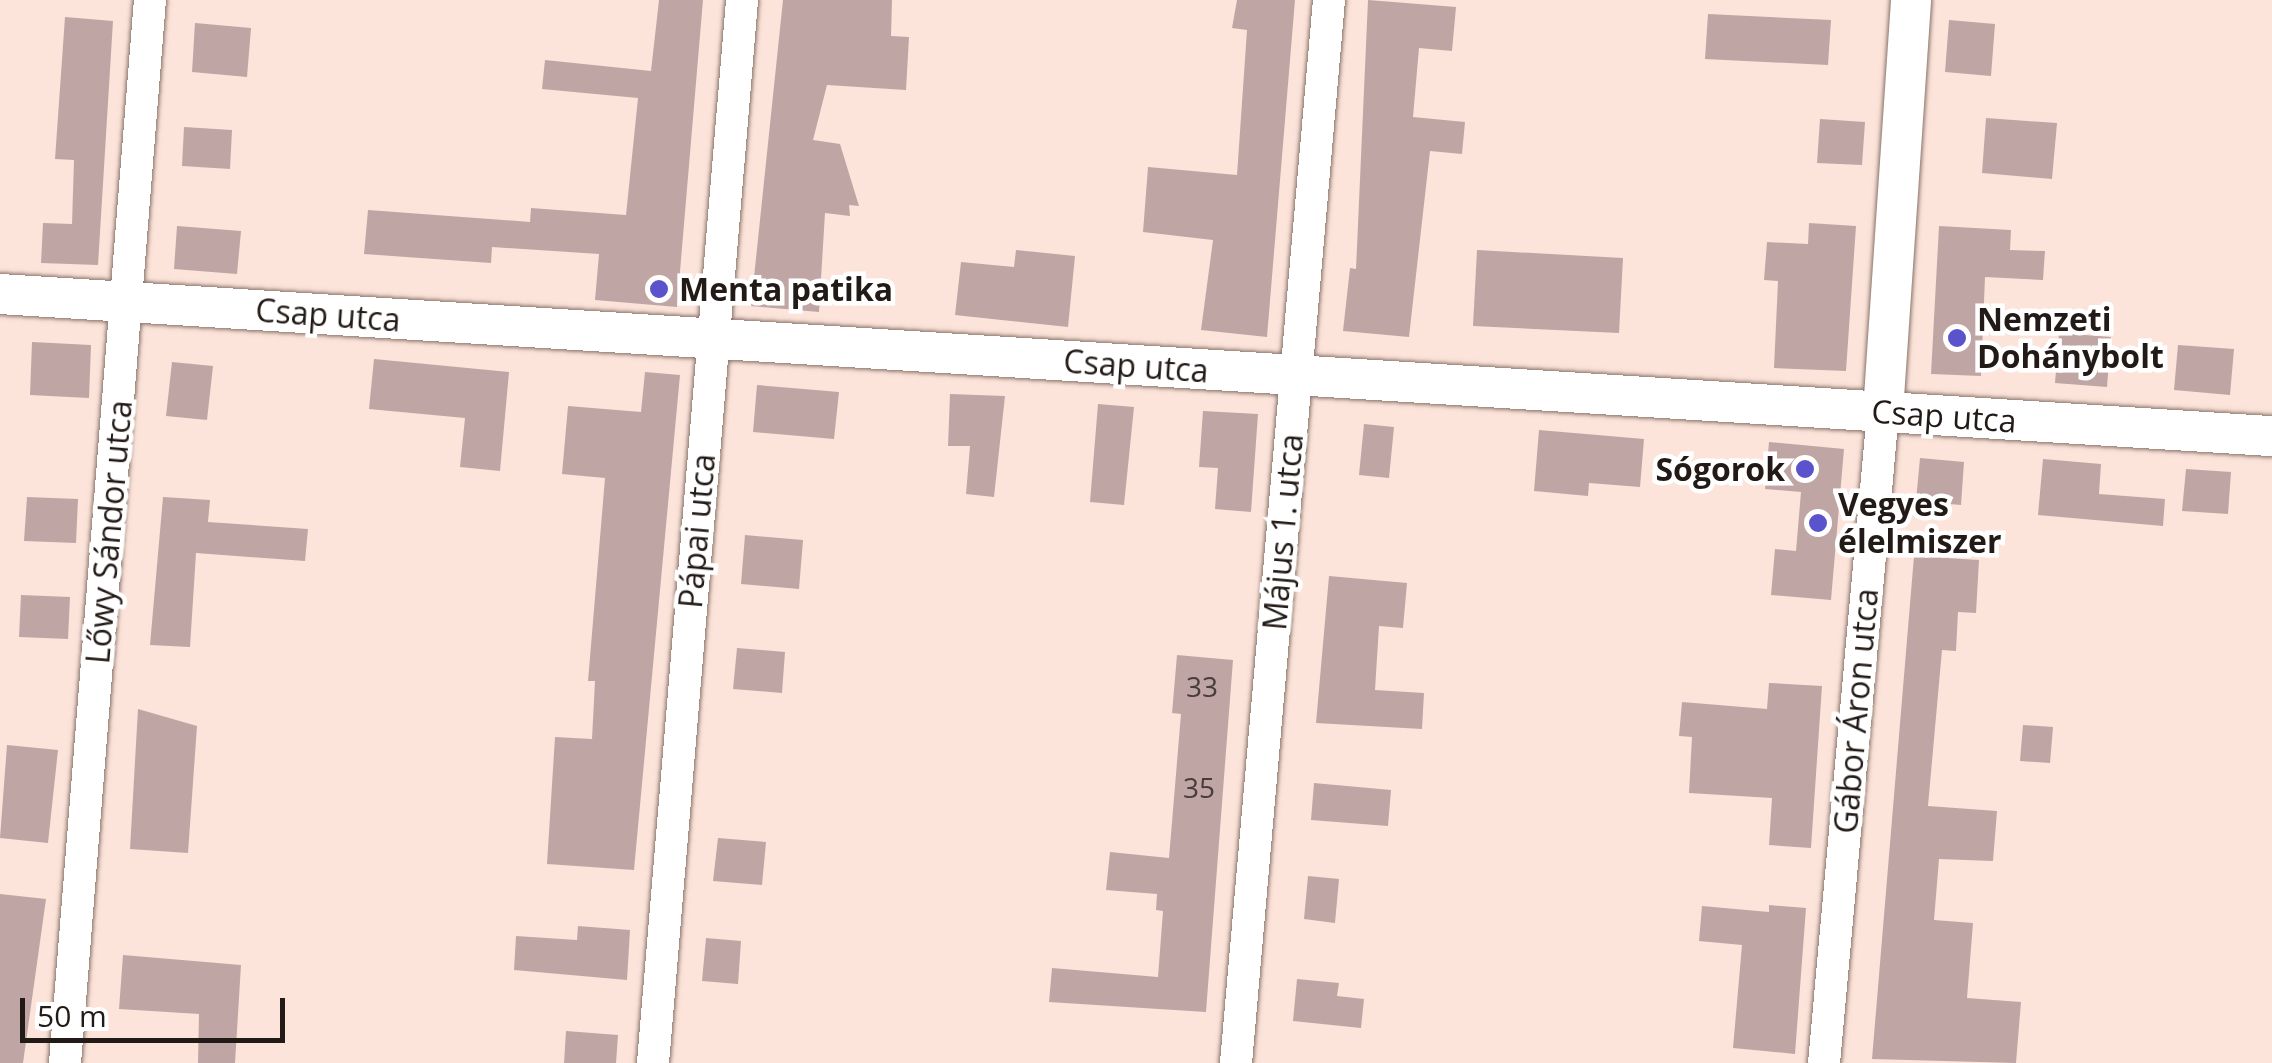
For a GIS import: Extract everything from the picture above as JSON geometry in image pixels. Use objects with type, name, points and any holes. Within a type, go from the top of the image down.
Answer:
[{"type":"street","name":"Lőwy Sándor utca","points":[[65,1063],[150,0]]},
{"type":"street","name":"Pápai utca","points":[[653,1063],[742,0]]},
{"type":"street","name":"Május 1. utca","points":[[1236,1063],[1329,0]]},
{"type":"street","name":"Gábor Áron utca","points":[[1824,1063],[1883,412],[1912,0]]},
{"type":"street","name":"Csap utca","points":[[0,294],[2272,436]]},
{"type":"building","points":[[659,0],[703,0],[677,307],[595,300],[599,254],[492,247],[491,263],[364,254],[368,210],[530,222],[531,208],[626,215],[638,98],[542,89],[545,60],[651,71]]},
{"type":"building","points":[[783,0],[892,0],[891,36],[909,37],[906,90],[827,85],[813,140],[840,144],[859,206],[849,205],[850,216],[825,213],[819,312],[751,306]]},
{"type":"building","points":[[1237,0],[1295,0],[1267,337],[1201,330],[1213,240],[1143,232],[1148,167],[1237,175],[1247,30],[1232,28]]},
{"type":"building","points":[[1368,0],[1456,7],[1452,51],[1419,48],[1413,117],[1465,122],[1462,154],[1430,151],[1409,337],[1343,331],[1350,268],[1356,269]]},
{"type":"building","points":[[1708,14],[1831,20],[1828,65],[1705,59]]},
{"type":"building","points":[[65,17],[113,21],[98,265],[41,263],[43,223],[72,224],[74,160],[55,159]]},
{"type":"building","points":[[1949,20],[1995,24],[1991,76],[1945,72]]},
{"type":"building","points":[[195,23],[251,28],[247,77],[192,72]]},
{"type":"building","points":[[1986,118],[2057,123],[2052,179],[1982,173]]},
{"type":"building","points":[[1820,119],[1865,122],[1862,165],[1817,163]]},
{"type":"building","points":[[184,127],[232,130],[230,169],[182,166]]},
{"type":"building","points":[[1809,223],[1856,226],[1846,371],[1774,368],[1778,281],[1764,280],[1767,242],[1808,244]]},
{"type":"building","points":[[177,226],[241,231],[237,274],[174,269]]},
{"type":"building","points":[[1939,226],[2011,230],[2010,250],[2045,251],[2043,280],[1985,277],[1981,376],[1931,374]]},
{"type":"building","points":[[1016,250],[1075,256],[1068,327],[955,315],[961,262],[1014,267]]},
{"type":"building","points":[[1477,250],[1623,258],[1619,333],[1473,326]]},
{"type":"building","points":[[2059,333],[2111,337],[2107,387],[2055,383]]},
{"type":"building","points":[[32,342],[91,345],[89,398],[30,395]]},
{"type":"building","points":[[2178,345],[2234,349],[2230,395],[2174,390]]},
{"type":"building","points":[[374,359],[509,372],[500,471],[460,467],[465,418],[369,409]]},
{"type":"building","points":[[172,362],[213,366],[207,420],[166,416]]},
{"type":"building","points":[[645,372],[680,375],[634,870],[547,864],[555,737],[592,739],[595,681],[588,681],[605,478],[562,474],[568,406],[641,412]]},
{"type":"building","points":[[757,385],[839,392],[834,439],[753,432]]},
{"type":"building","points":[[950,394],[1005,396],[994,497],[966,494],[970,446],[948,446]]},
{"type":"building","points":[[1098,404],[1134,407],[1124,505],[1090,502]]},
{"type":"building","points":[[1203,411],[1258,414],[1251,512],[1215,509],[1218,468],[1199,467]]},
{"type":"building","points":[[1364,424],[1394,427],[1389,478],[1359,475]]},
{"type":"building","points":[[1539,430],[1644,439],[1640,487],[1589,483],[1588,496],[1534,491]]},
{"type":"building","points":[[1769,442],[1844,449],[1831,600],[1771,595],[1775,549],[1796,551],[1801,492],[1765,489]]},
{"type":"building","points":[[1920,458],[1964,462],[1961,505],[1916,501]]},
{"type":"building","points":[[2043,459],[2101,464],[2099,494],[2165,499],[2163,526],[2038,515]]},
{"type":"building","points":[[2186,469],[2231,472],[2228,514],[2182,511]]},
{"type":"building","points":[[27,497],[78,499],[76,543],[24,541]]},
{"type":"building","points":[[163,497],[210,500],[208,522],[308,529],[305,561],[196,553],[190,647],[150,645]]},
{"type":"building","points":[[745,535],[803,540],[799,589],[741,584]]},
{"type":"building","points":[[1914,556],[1979,560],[1976,613],[1958,612],[1956,651],[1942,650],[1928,806],[1997,811],[1993,861],[1939,859],[1934,920],[1973,923],[1967,998],[2021,1002],[2016,1063],[1872,1059]]},
{"type":"building","points":[[1329,576],[1407,583],[1403,628],[1379,626],[1375,690],[1424,693],[1422,729],[1316,723]]},
{"type":"building","points":[[21,595],[70,597],[68,639],[19,637]]},
{"type":"building","points":[[737,648],[785,652],[782,693],[733,689]]},
{"type":"building","points":[[1177,655],[1233,660],[1206,1012],[1049,1002],[1052,968],[1158,977],[1163,911],[1156,910],[1157,894],[1106,890],[1110,852],[1169,858],[1181,714],[1172,713]]},
{"type":"building","points":[[1769,683],[1822,686],[1811,848],[1769,845],[1772,798],[1689,793],[1692,737],[1679,736],[1682,702],[1767,709]]},
{"type":"building","points":[[138,709],[197,726],[188,853],[130,849]]},
{"type":"building","points":[[2023,725],[2053,727],[2050,763],[2020,761]]},
{"type":"building","points":[[7,745],[58,750],[48,843],[0,838]]},
{"type":"building","points":[[1314,783],[1391,790],[1388,826],[1311,820]]},
{"type":"building","points":[[718,838],[766,842],[762,885],[713,881]]},
{"type":"building","points":[[1308,876],[1339,879],[1335,923],[1304,919]]},
{"type":"building","points":[[0,894],[46,899],[23,1063],[0,1063]]},
{"type":"building","points":[[1769,905],[1806,908],[1795,1054],[1733,1048],[1742,945],[1699,941],[1702,906],[1769,912]]},
{"type":"building","points":[[578,926],[630,930],[627,980],[514,970],[516,936],[577,940]]},
{"type":"building","points":[[706,938],[741,941],[738,984],[702,981]]},
{"type":"building","points":[[123,955],[241,965],[235,1063],[198,1063],[199,1014],[119,1009]]},
{"type":"building","points":[[1297,979],[1339,983],[1337,996],[1364,999],[1361,1028],[1293,1021]]},
{"type":"building","points":[[566,1031],[618,1035],[616,1063],[564,1063]]},
{"type":"place","name":"Menta patika","points":[[659,289]]},
{"type":"place","name":"Nemzeti Dohánybolt","points":[[1957,338]]},
{"type":"place","name":"Sógorok","points":[[1805,469]]},
{"type":"place","name":"Vegyes élelmiszer","points":[[1818,523]]}]
